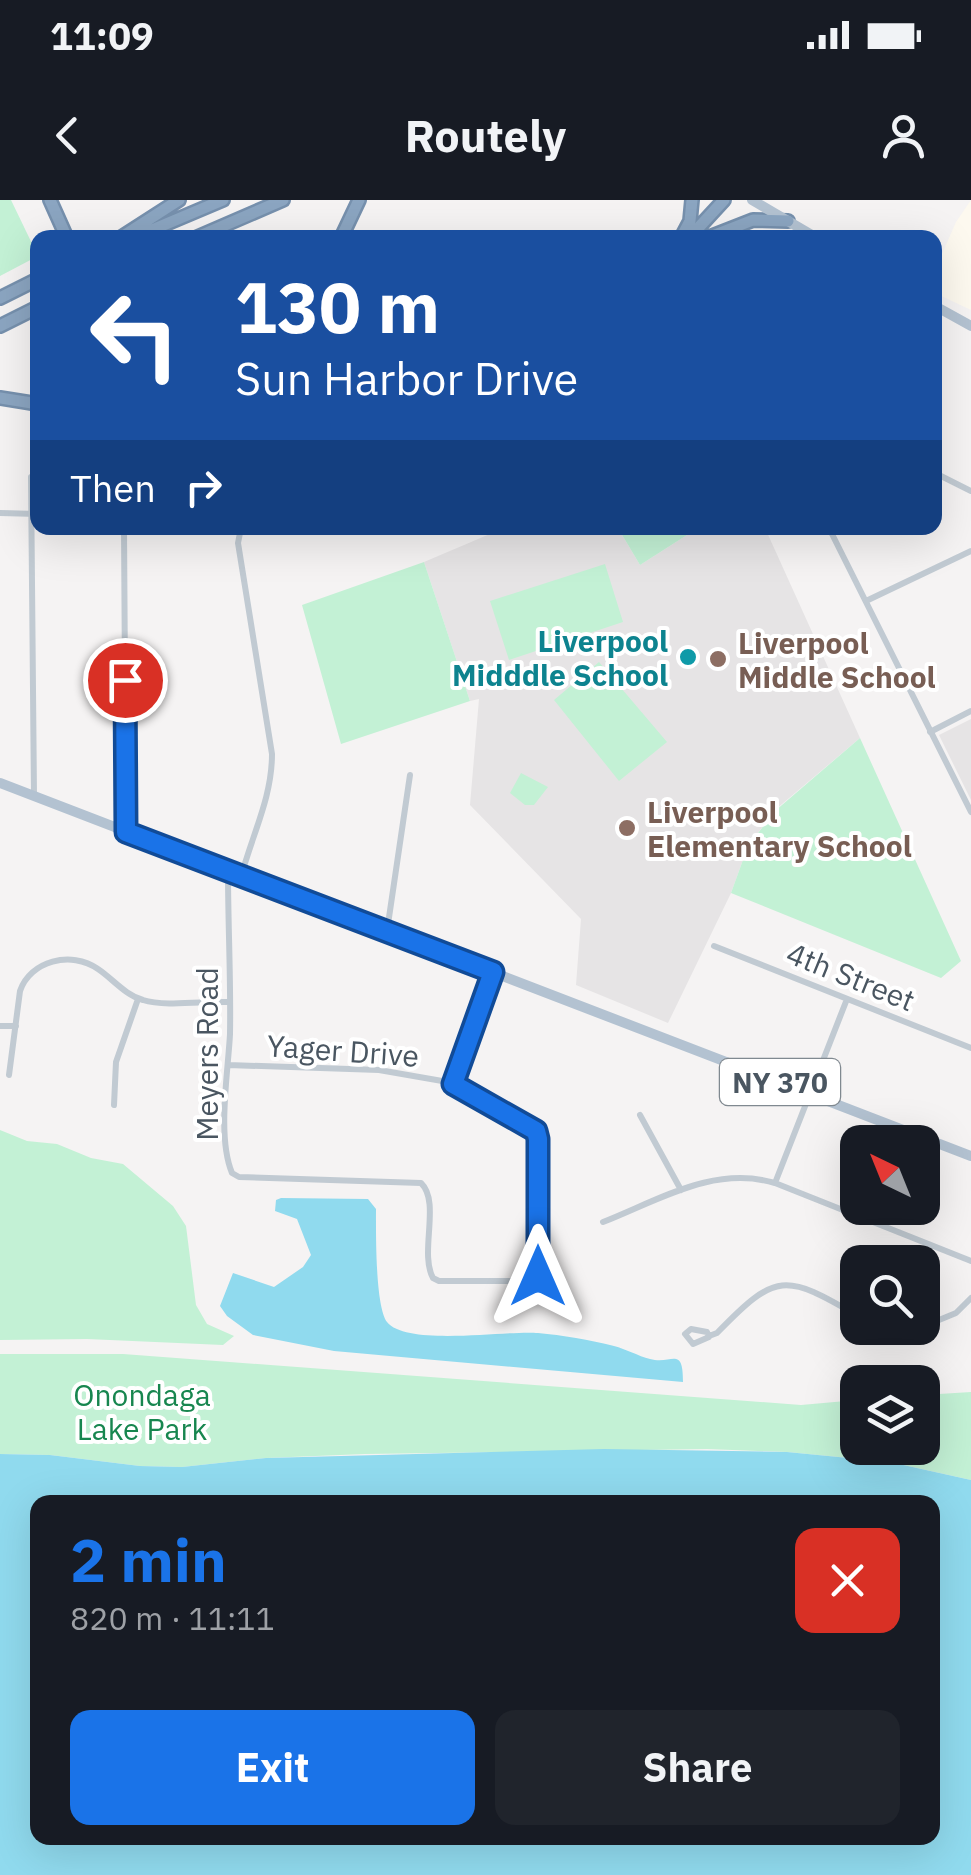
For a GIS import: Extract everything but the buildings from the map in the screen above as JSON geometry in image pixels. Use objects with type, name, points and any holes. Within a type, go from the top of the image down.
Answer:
[{"type":"highway","points":[[53,200],[66,230]]},
{"type":"highway","points":[[132,230],[179,200]]},
{"type":"highway","points":[[152,230],[223,200]]},
{"type":"highway","points":[[214,230],[283,200]]},
{"type":"highway","points":[[345,230],[359,200]]},
{"type":"highway","points":[[687,230],[692,200]]},
{"type":"highway","points":[[693,230],[724,200]]},
{"type":"highway","points":[[724,230],[742,222],[788,221]]},
{"type":"highway","points":[[0,298],[30,283]]},
{"type":"highway","points":[[0,326],[30,311]]},
{"type":"highway","points":[[0,398],[30,403]]},
{"type":"main road","points":[[752,200],[803,230]]},
{"type":"main road","points":[[942,310],[971,326]]},
{"type":"main road","name":"NY 370","points":[[0,783],[971,1156]]},
{"type":"street","points":[[942,477],[971,491]]},
{"type":"street","points":[[0,513],[30,514]]},
{"type":"street","points":[[34,535],[34,797]]},
{"type":"street","points":[[124,535],[126,832]]},
{"type":"street","points":[[240,535],[272,754],[272,779],[265,807],[241,877]]},
{"type":"street","points":[[833,535],[971,812]]},
{"type":"street","points":[[866,601],[971,550]]},
{"type":"street","points":[[930,732],[971,711]]},
{"type":"street","points":[[387,933],[410,775]]},
{"type":"street","name":"Meyers Road","points":[[228,872],[227,1150],[232,1172],[239,1177],[294,1180]]},
{"type":"street","name":"4th Street","points":[[714,946],[971,1048]]},
{"type":"street","points":[[9,1075],[24,979],[44,964],[89,964],[148,1002],[229,1002]]},
{"type":"street","points":[[453,1084],[493,972]]},
{"type":"street","points":[[114,1105],[116,1062],[138,999]]},
{"type":"street","points":[[775,1184],[847,1000]]},
{"type":"street","points":[[0,1026],[16,1026]]},
{"type":"street","name":"Yager Drive","points":[[228,1065],[379,1070],[453,1084],[536,1131],[538,1276],[535,1280],[457,1282],[433,1278],[429,1266],[429,1194],[421,1183],[294,1180]]},
{"type":"street","points":[[640,1115],[681,1190]]},
{"type":"street","points":[[603,1222],[681,1190],[738,1176],[775,1184],[971,1261]]},
{"type":"street","points":[[709,1336],[717,1333],[752,1297],[782,1286],[811,1288],[840,1305]]},
{"type":"street","points":[[940,1319],[956,1313],[971,1298]]},
{"type":"shaded area","points":[[971,200],[971,310],[942,296],[942,254]]},
{"type":"shaded area","points":[[488,535],[622,535],[640,565],[687,535],[768,535],[860,738],[775,810],[748,846],[731,893],[668,1023],[576,985],[581,919],[470,805],[479,699],[470,701],[424,562]]},
{"type":"shaded area","points":[[971,719],[971,800],[939,735]]},
{"type":"green space","points":[[0,200],[11,200],[30,239],[30,260],[0,276]]},
{"type":"green space","points":[[622,535],[687,535],[640,565]]},
{"type":"green space","points":[[424,562],[470,701],[341,744],[302,605]]},
{"type":"green space","points":[[605,564],[623,622],[509,660],[490,601]]},
{"type":"green space","points":[[599,662],[667,742],[619,781],[554,700]]},
{"type":"green space","points":[[860,738],[961,961],[941,978],[731,893],[748,846],[775,811]]},
{"type":"green space","points":[[521,773],[548,787],[534,805],[525,805],[510,793]]},
{"type":"green space","points":[[0,1130],[27,1141],[57,1144],[91,1158],[123,1164],[173,1206],[186,1226],[196,1305],[207,1324],[234,1336],[223,1345],[0,1340]]},
{"type":"green space","name":"Onondaga Lake Park","points":[[0,1354],[123,1354],[801,1405],[840,1402],[840,1457],[707,1449],[365,1454],[266,1458],[182,1467],[0,1454]]},
{"type":"green space","name":"Onondaga Lake Park","points":[[971,1392],[971,1480],[904,1465],[940,1465],[940,1394]]},
{"type":"water","points":[[368,1199],[376,1209],[380,1301],[387,1322],[398,1330],[435,1336],[538,1333],[586,1340],[650,1359],[678,1360],[683,1382],[334,1351],[253,1335],[220,1306],[233,1273],[274,1287],[303,1267],[311,1255],[297,1219],[275,1211],[276,1200]]},
{"type":"water","points":[[604,1449],[787,1452],[840,1457],[840,1465],[904,1465],[971,1480],[971,1875],[0,1875],[0,1454],[50,1455],[182,1467],[266,1458]]},
{"type":"place","name":"Liverpool Midddle School","points":[[688,657]]},
{"type":"place","name":"Liverpool Middle School","points":[[718,659]]},
{"type":"place","name":"Liverpool Elementary School","points":[[627,828]]},
{"type":"route","points":[[125,680],[126,832],[493,972],[453,1084],[536,1131],[538,1276]]}]
